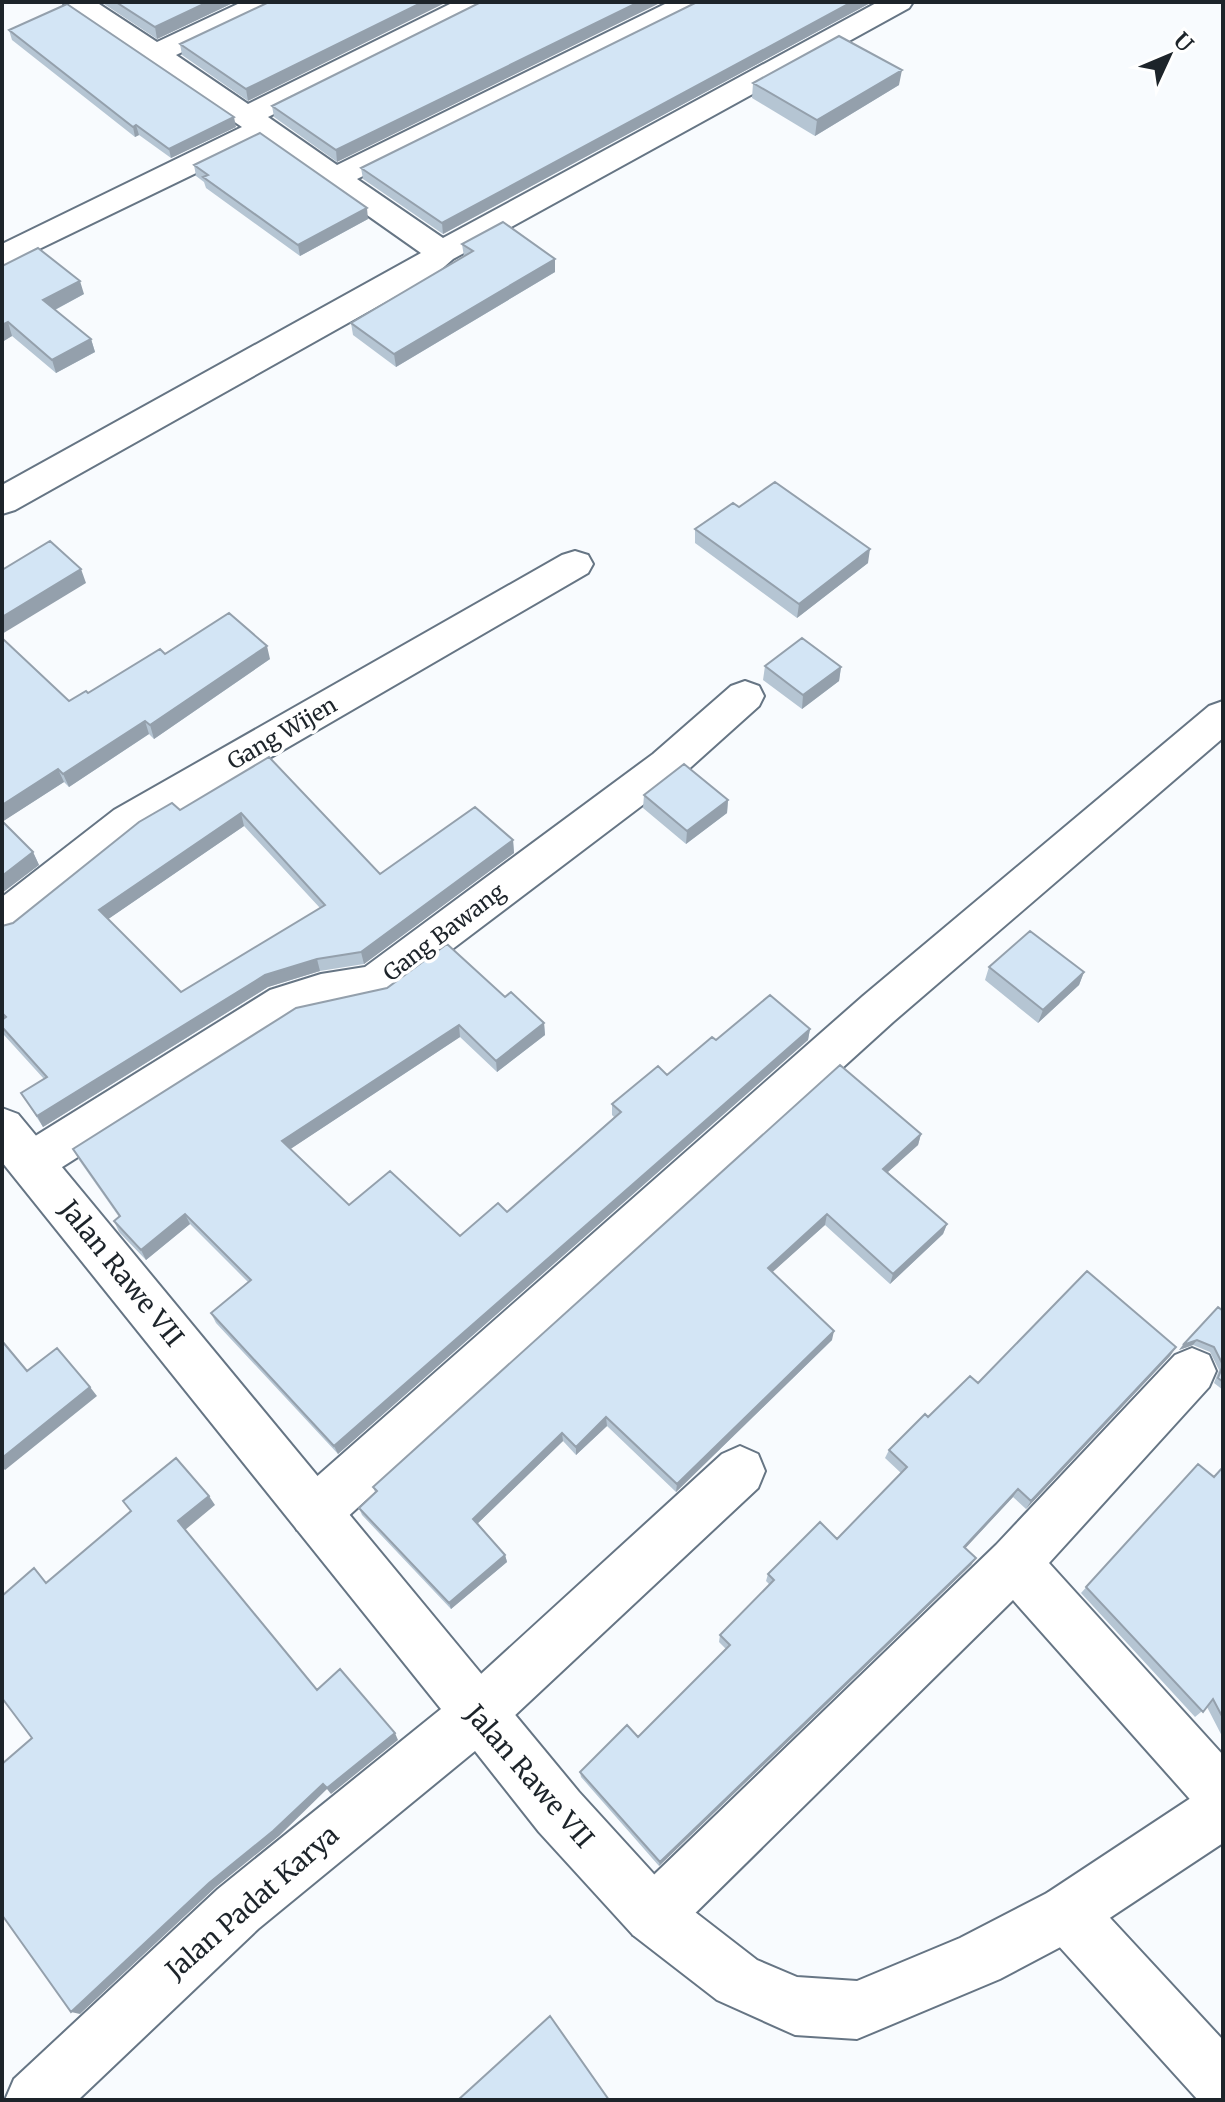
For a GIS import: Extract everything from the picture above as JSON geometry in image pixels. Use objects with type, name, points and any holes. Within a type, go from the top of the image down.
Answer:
[{"type":"street","points":[[77,2],[156,53],[442,252]]},
{"type":"street","points":[[156,53],[265,2]]},
{"type":"street","points":[[2,257],[476,2]]},
{"type":"street","points":[[333,179],[691,2]]},
{"type":"street","points":[[2,501],[426,266],[442,252],[899,2]]},
{"type":"street","name":"Gang Wijen","points":[[2,921],[128,821],[575,564]]},
{"type":"street","name":"Gang Bawang","points":[[17,1145],[285,1003],[321,992],[374,984],[667,765],[745,696]]},
{"type":"street","points":[[315,1512],[733,1137],[1086,828],[1223,716]]},
{"type":"street","name":"Jalan Rawe VII","points":[[17,1145],[559,1812],[653,1915],[737,1980],[795,2006],[857,2010],[980,1959],[1067,1913],[1223,1810]]},
{"type":"street","points":[[653,1915],[1014,1563],[1192,1371]]},
{"type":"street","name":"Jalan Padat Karya","points":[[35,2100],[238,1909],[477,1714],[740,1471]]},
{"type":"street","points":[[1014,1563],[1223,1796]]},
{"type":"street","points":[[1067,1913],[1223,2084]]},
{"type":"building","points":[[116,2],[208,2],[155,27]]},
{"type":"building","points":[[269,2],[423,2],[246,89],[180,44]]},
{"type":"building","points":[[481,2],[639,2],[336,150],[272,106]]},
{"type":"building","points":[[697,2],[852,2],[442,223],[361,168]]},
{"type":"building","points":[[67,4],[234,117],[169,149],[136,125],[133,127],[9,30]]},
{"type":"building","points":[[839,36],[902,70],[817,120],[753,83]]},
{"type":"building","points":[[260,133],[367,208],[298,245],[203,177],[208,175],[194,165]]},
{"type":"building","points":[[503,222],[555,259],[394,354],[351,323],[473,251],[462,244]]},
{"type":"building","points":[[38,248],[80,281],[43,300],[91,339],[52,360],[8,322],[2,325],[2,266]]},
{"type":"building","points":[[775,482],[870,549],[799,604],[695,529],[733,503],[739,507]]},
{"type":"building","points":[[50,541],[81,569],[2,617],[2,570]]},
{"type":"building","points":[[229,613],[267,646],[150,725],[145,721],[63,774],[58,769],[2,805],[2,638],[69,701],[86,691],[88,693],[160,649],[165,654]]},
{"type":"building","points":[[802,638],[841,667],[803,695],[765,666]]},
{"type":"building","points":[[269,757],[380,874],[475,807],[513,840],[361,952],[317,959],[265,975],[37,1116],[21,1093],[47,1077],[2,1027],[2,1020],[6,1017],[2,1013],[2,926],[13,923],[139,822],[172,803],[180,810]],"holes":[[[241,813],[325,905],[181,992],[99,910]]]},
{"type":"building","points":[[684,764],[728,800],[687,831],[644,795]]},
{"type":"building","points":[[2,821],[33,852],[2,876]]},
{"type":"building","points":[[1030,931],[1084,972],[1043,1010],[989,967]]},
{"type":"building","points":[[447,944],[505,997],[511,992],[544,1023],[496,1061],[459,1025],[282,1141],[349,1205],[390,1171],[460,1236],[498,1203],[507,1212],[621,1112],[612,1104],[658,1066],[667,1075],[712,1037],[716,1040],[770,995],[810,1029],[334,1446],[211,1313],[251,1280],[185,1214],[141,1250],[114,1221],[120,1216],[73,1149],[296,1008],[387,988]]},
{"type":"building","points":[[840,1065],[921,1134],[883,1169],[947,1224],[893,1274],[827,1214],[768,1268],[834,1331],[677,1484],[606,1417],[576,1447],[562,1433],[473,1519],[505,1555],[449,1603],[359,1508],[377,1491],[373,1487]]},
{"type":"building","points":[[1087,1271],[1176,1347],[1031,1501],[1018,1489],[964,1547],[976,1558],[660,1862],[580,1772],[627,1725],[638,1737],[730,1645],[720,1635],[774,1580],[768,1574],[820,1522],[837,1539],[907,1467],[889,1450],[970,1376],[978,1383]]},
{"type":"building","points":[[1218,1307],[1223,1311],[1223,1365],[1214,1347],[1197,1340],[1183,1345]]},
{"type":"building","points":[[2,1341],[27,1371],[57,1348],[90,1387],[2,1458]]},
{"type":"building","points":[[1223,1365],[1223,1382],[1218,1378]]},
{"type":"building","points":[[176,1458],[209,1496],[178,1521],[317,1690],[340,1669],[395,1733],[327,1788],[323,1784],[273,1831],[209,1883],[71,2012],[2,1915],[2,1764],[32,1738],[2,1698],[2,1596],[34,1568],[46,1583],[131,1511],[123,1501]]},
{"type":"building","points":[[1198,1464],[1214,1477],[1223,1467],[1223,1718],[1213,1699],[1203,1712],[1086,1587]]},
{"type":"building","points":[[550,2016],[609,2100],[458,2100]]}]
